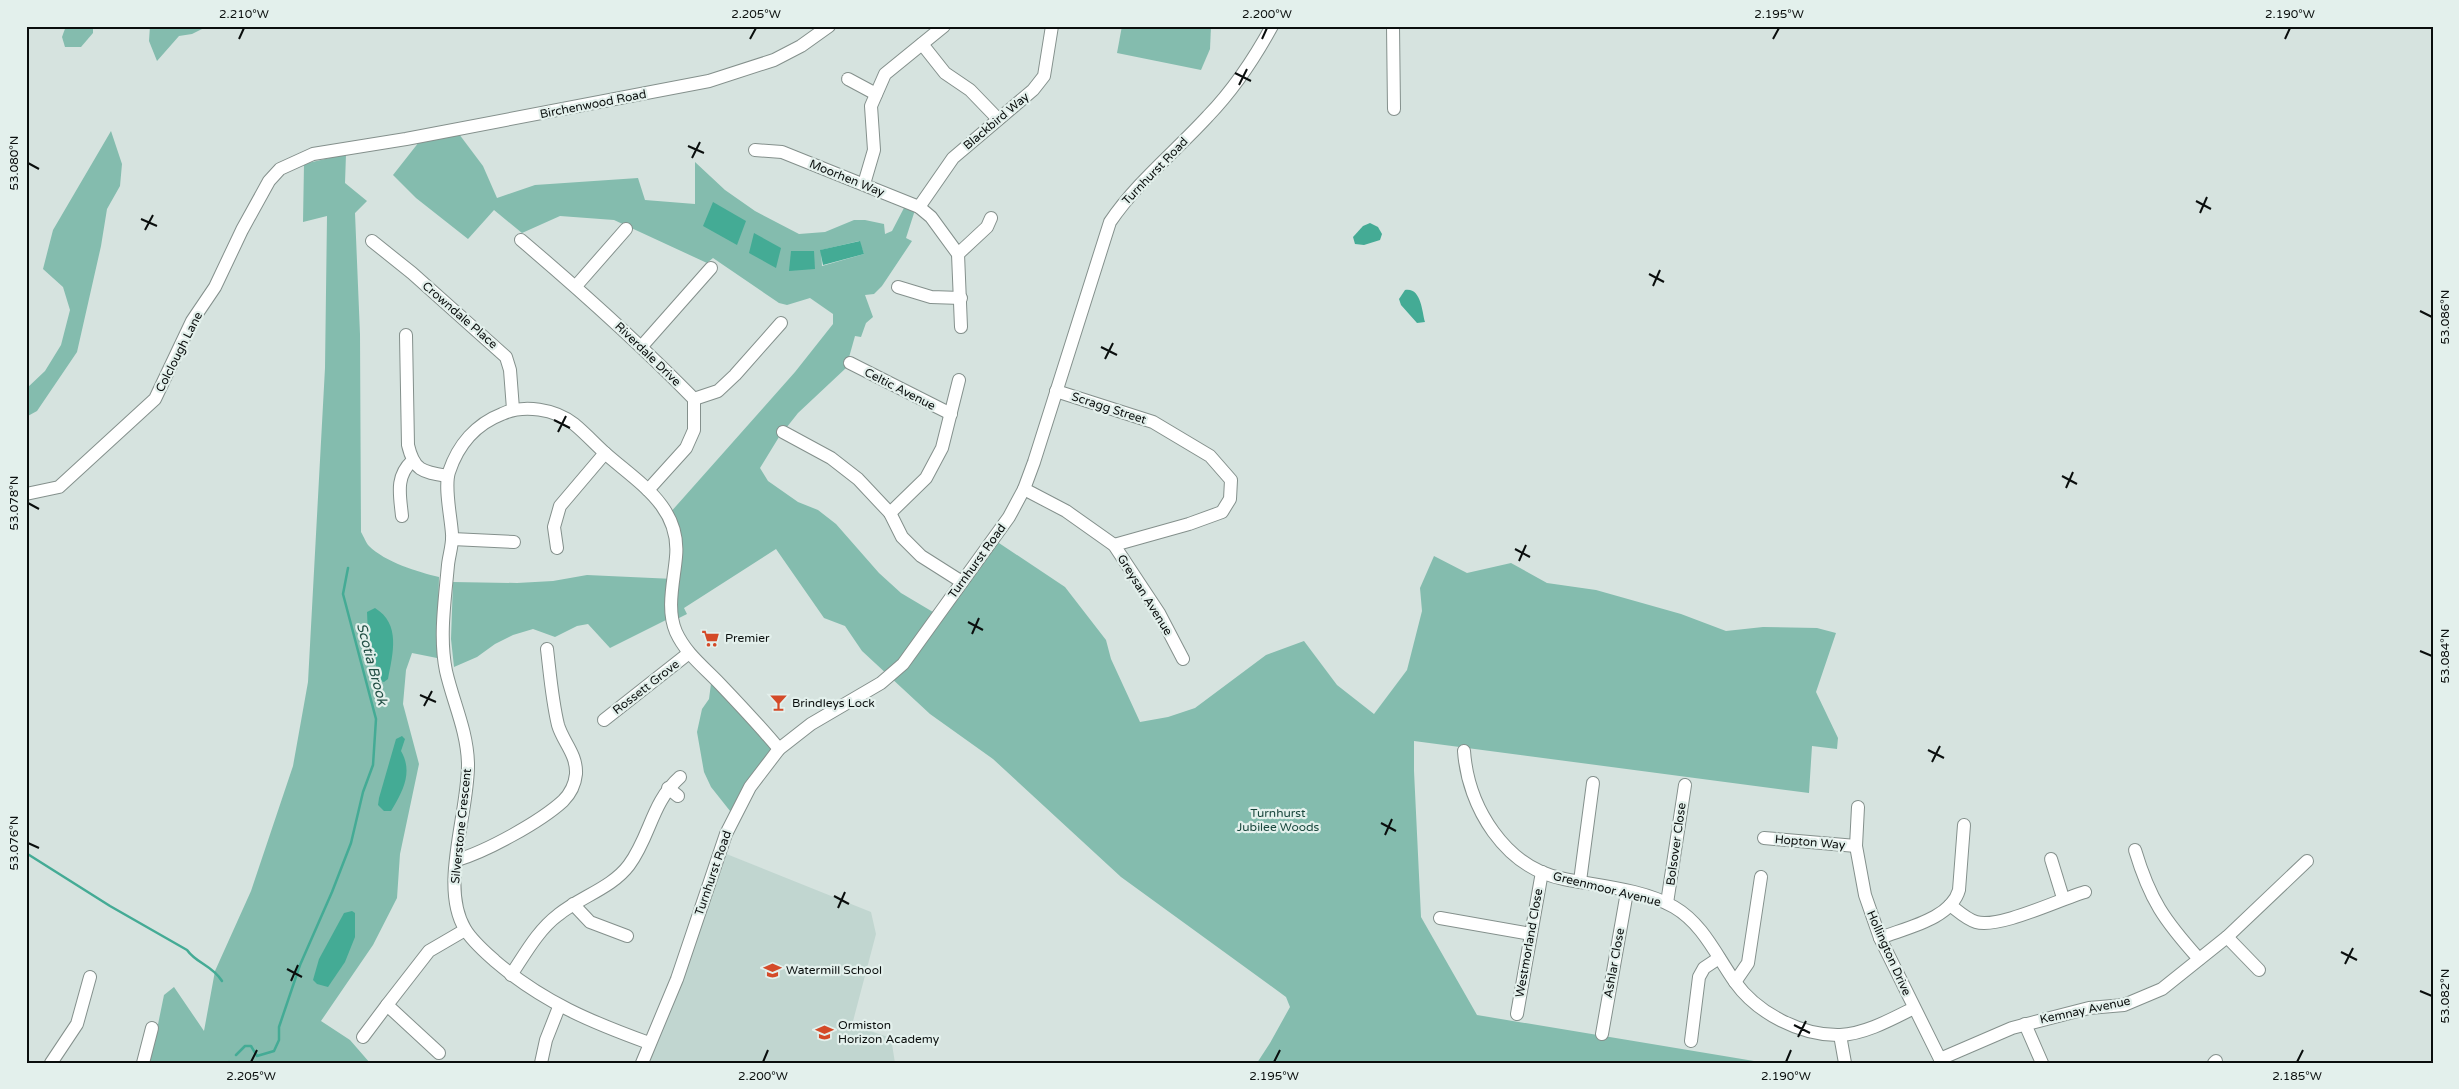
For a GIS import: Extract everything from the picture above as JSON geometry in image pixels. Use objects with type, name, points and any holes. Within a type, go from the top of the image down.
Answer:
[{"type":"street","name":"Birchenwood Road","points":[[313,154],[709,81],[774,60],[801,46],[829,26]]},
{"type":"street","points":[[864,184],[874,150],[870,112],[885,74],[944,26]]},
{"type":"street","name":"Blackbird Way","points":[[920,207],[953,158],[1033,90],[1044,76],[1052,26]]},
{"type":"street","name":"Turnhurst Road","points":[[642,1063],[677,979],[731,822],[750,787],[779,749],[810,724],[881,683],[903,664],[1009,517],[1024,489],[1110,222],[1126,198],[1220,102],[1248,68],[1272,26]]},
{"type":"street","points":[[1392,26],[1394,109]]},
{"type":"street","points":[[922,44],[944,73],[970,90],[998,119]]},
{"type":"street","points":[[846,78],[876,94]]},
{"type":"street","name":"Moorhen Way","points":[[755,150],[774,146],[782,152],[920,207]]},
{"type":"street","name":"Colclough Lane","points":[[26,494],[59,487],[155,399],[192,321],[215,287],[268,181],[280,169],[313,154]]},
{"type":"street","points":[[920,207],[931,217],[958,254],[961,327]]},
{"type":"street","points":[[958,254],[992,226]]},
{"type":"street","points":[[576,286],[626,229]]},
{"type":"street","name":"Riverdale Drive","points":[[521,240],[576,286],[642,346],[694,399]]},
{"type":"street","name":"Crowndale Place","points":[[372,241],[412,273],[506,356],[510,370],[513,409]]},
{"type":"street","points":[[642,346],[711,268]]},
{"type":"street","points":[[898,286],[931,297],[961,298]]},
{"type":"street","points":[[648,490],[686,448],[694,430],[694,399],[718,390],[735,375],[781,323]]},
{"type":"street","points":[[406,335],[408,445],[412,461],[422,470],[447,476]]},
{"type":"street","name":"Celtic Avenue","points":[[850,363],[950,414]]},
{"type":"street","points":[[890,513],[926,478],[942,448],[959,380]]},
{"type":"street","name":"Scragg Street","points":[[1056,391],[1153,422],[1210,456],[1231,480],[1230,499],[1222,512],[1189,524],[1114,545]]},
{"type":"street","name":"Silverstone Crescent","points":[[650,1043],[595,1024],[559,1006],[511,975],[486,953],[465,930],[458,912],[454,887],[467,793],[468,761],[463,726],[446,669],[443,632],[446,582],[452,539],[447,476],[454,459],[469,436],[492,418],[513,409],[545,411],[559,415],[573,423],[648,490],[667,511],[675,529],[677,555],[672,616],[678,635],[688,654],[744,709],[779,749]]},
{"type":"street","points":[[783,432],[831,458],[858,480],[890,513],[902,537],[920,556],[962,582]]},
{"type":"street","points":[[557,548],[554,527],[560,506],[605,453]]},
{"type":"street","points":[[402,516],[399,485],[404,469],[412,461]]},
{"type":"street","name":"Greysan Avenue","points":[[1024,489],[1066,511],[1114,545],[1159,613],[1184,659]]},
{"type":"street","points":[[452,539],[514,542]]},
{"type":"street","points":[[457,860],[477,854],[537,819],[562,801],[571,791],[576,775],[574,756],[558,726],[547,649]]},
{"type":"street","name":"Rossett Grove","points":[[604,720],[688,654]]},
{"type":"street","name":"Greenmoor Avenue","points":[[1464,751],[1470,787],[1491,828],[1514,854],[1542,872],[1563,879],[1580,881],[1668,903],[1695,922],[1735,982],[1757,1005],[1774,1017],[1805,1030],[1840,1035],[1865,1030],[1914,1008]]},
{"type":"street","points":[[511,975],[543,928],[573,904],[617,878],[629,865],[645,838],[659,801],[673,792],[680,777]]},
{"type":"street","name":"Bolsover Close","points":[[1668,903],[1685,785]]},
{"type":"street","points":[[1580,881],[1588,789]]},
{"type":"street","name":"Hollington Drive","points":[[1858,807],[1856,846],[1865,895],[1880,938],[1941,1061]]},
{"type":"street","points":[[1880,938],[1936,915],[1957,899],[1959,890],[1959,830]]},
{"type":"street","name":"Hopton Way","points":[[1764,838],[1856,846]]},
{"type":"street","points":[[2135,850],[2145,861],[2156,906],[2199,959]]},
{"type":"street","points":[[2048,856],[2063,898]]},
{"type":"street","name":"Kemnay Avenue","points":[[1941,1061],[2025,1024],[2089,1008],[2124,1005],[2162,989],[2227,936],[2307,861]]},
{"type":"street","points":[[2280,869],[2289,879]]},
{"type":"street","name":"Westmorland Close","points":[[1517,1014],[1542,872]]},
{"type":"street","points":[[1735,982],[1748,963],[1762,894],[1761,877]]},
{"type":"street","name":"Ashlar Close","points":[[1602,1034],[1627,892]]},
{"type":"street","points":[[1950,905],[1966,918],[1977,923],[1991,923],[2086,892]]},
{"type":"street","points":[[573,904],[590,922],[627,936]]},
{"type":"street","points":[[1440,918],[1455,916],[1531,934]]},
{"type":"street","points":[[362,1037],[429,951],[465,930]]},
{"type":"street","points":[[2227,936],[2259,970]]},
{"type":"street","points":[[1691,1041],[1698,1024],[1699,977],[1704,968],[1719,958]]},
{"type":"street","points":[[52,1063],[77,1024],[90,976]]},
{"type":"street","points":[[387,1005],[439,1053]]},
{"type":"street","points":[[541,1063],[546,1040],[559,1006]]},
{"type":"street","points":[[2025,1024],[2042,1063]]},
{"type":"street","points":[[143,1063],[152,1028]]},
{"type":"street","points":[[1840,1035],[1845,1063]]},
{"type":"shaded area","points":[[713,202],[746,221],[737,245],[703,226]]},
{"type":"shaded area","points":[[1370,223],[1378,227],[1382,234],[1380,240],[1364,245],[1355,244],[1353,237],[1363,226]]},
{"type":"shaded area","points":[[754,233],[781,248],[776,268],[749,253]]},
{"type":"shaded area","points":[[860,241],[864,254],[823,265],[820,250]]},
{"type":"shaded area","points":[[791,251],[814,251],[815,269],[789,271]]},
{"type":"shaded area","points":[[1405,290],[1410,290],[1418,296],[1425,322],[1417,323],[1401,305],[1399,299]]},
{"type":"shaded area","points":[[375,608],[389,622],[392,631],[392,659],[388,679],[384,682],[380,681],[368,634],[367,612]]},
{"type":"shaded area","points":[[402,736],[405,739],[401,751],[406,765],[406,779],[391,811],[384,811],[378,805],[379,798],[396,739]]},
{"type":"shaded area","name":"Watermill School","points":[[719,851],[871,912],[876,934],[852,1025],[891,1038],[895,1063],[643,1063]]},
{"type":"shaded area","points":[[352,911],[355,913],[355,937],[345,962],[328,987],[317,984],[313,980],[319,959],[344,913]]},
{"type":"green space","points":[[66,26],[93,26],[93,33],[81,47],[65,47],[62,37]]},
{"type":"green space","points":[[150,26],[208,26],[192,34],[179,36],[157,61],[149,41]]},
{"type":"green space","points":[[1122,26],[1211,26],[1210,49],[1201,70],[1117,53]]},
{"type":"green space","points":[[111,131],[122,164],[120,186],[107,209],[101,246],[77,352],[37,411],[26,417],[26,389],[45,371],[61,345],[70,310],[63,287],[43,269],[53,230]]},
{"type":"green space","name":"Turnhurst Jubilee Woods","points":[[459,134],[483,166],[497,198],[535,185],[638,178],[645,200],[695,204],[695,162],[725,190],[755,211],[799,234],[825,232],[854,220],[865,220],[884,224],[885,234],[892,231],[905,206],[915,210],[906,238],[912,241],[882,286],[874,294],[865,295],[873,317],[866,323],[861,337],[855,336],[846,368],[798,413],[779,437],[760,468],[768,481],[798,502],[818,510],[836,524],[879,573],[901,593],[938,615],[993,539],[1065,587],[1106,640],[1111,659],[1140,722],[1168,717],[1195,708],[1266,655],[1304,641],[1337,685],[1374,714],[1407,670],[1422,611],[1420,588],[1434,556],[1467,573],[1511,563],[1547,583],[1596,590],[1681,614],[1726,631],[1763,627],[1817,628],[1836,633],[1816,692],[1838,738],[1837,749],[1812,746],[1809,793],[1414,741],[1421,917],[1477,1015],[1766,1063],[1257,1063],[1290,1007],[1286,997],[1121,877],[993,759],[930,714],[862,651],[845,626],[824,618],[776,549],[684,608],[687,614],[673,621],[672,617],[610,648],[588,624],[577,626],[555,637],[533,629],[513,635],[495,644],[477,657],[454,667],[451,639],[453,582],[517,583],[553,581],[587,575],[674,579],[669,514],[795,372],[833,324],[833,314],[810,298],[787,305],[779,303],[713,258],[707,263],[614,220],[560,216],[522,233],[494,210],[468,239],[416,198],[393,175],[419,142]],"holes":[[[859,241],[864,254],[822,266],[821,250]]]},
{"type":"green space","points":[[346,154],[345,183],[367,201],[355,213],[360,334],[361,532],[369,546],[384,557],[412,569],[439,577],[437,658],[412,653],[406,670],[403,704],[419,764],[400,854],[397,898],[373,945],[321,1021],[350,1040],[370,1063],[148,1063],[164,995],[174,987],[204,1031],[215,971],[251,891],[293,766],[308,682],[325,368],[327,216],[303,222],[304,164]]},
{"type":"green space","points":[[712,676],[779,749],[734,816],[711,787],[704,772],[697,732],[702,709],[709,699]]},
{"type":"waterway","name":"Scotia Brook","points":[[236,1055],[245,1046],[251,1046],[257,1056],[274,1051],[279,1040],[279,1027],[300,965],[351,843],[363,792],[373,765],[376,719],[343,594],[348,568]]},
{"type":"waterway","points":[[26,853],[110,906],[187,950],[195,959],[214,971],[222,981]]},
{"type":"place","name":"Premier","points":[[711,638]]},
{"type":"place","name":"Brindleys Lock","points":[[778,703]]},
{"type":"place","name":"Watermill School","points":[[772,970]]},
{"type":"place","name":"Ormiston Horizon Academy","points":[[824,1032]]}]
